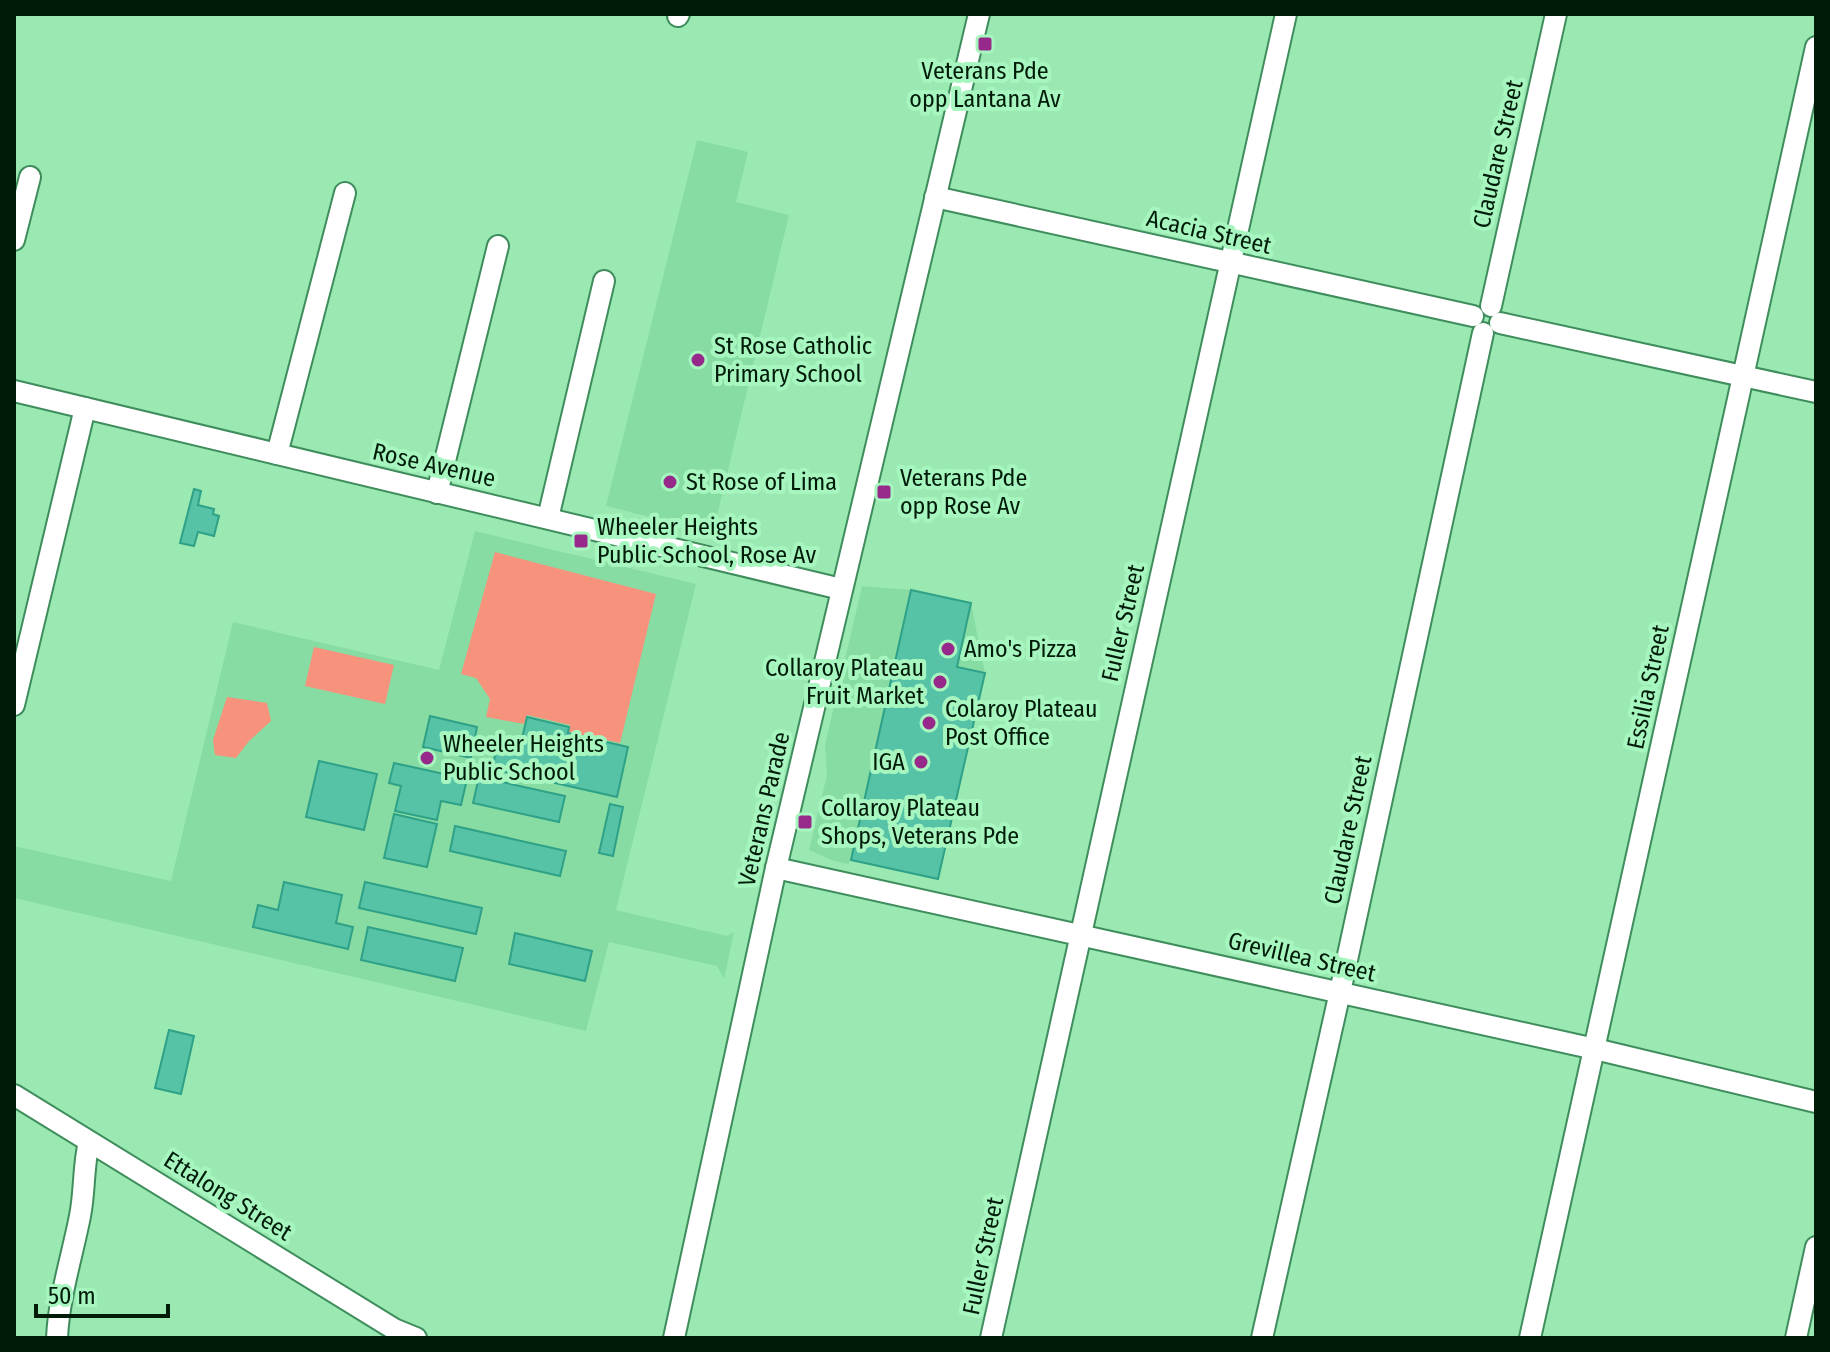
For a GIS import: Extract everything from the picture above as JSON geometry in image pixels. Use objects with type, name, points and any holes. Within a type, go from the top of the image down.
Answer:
[{"type":"street","name":"Veterans Parade","points":[[674,1338],[776,868],[979,14]]},
{"type":"street","name":"Fuller Street","points":[[991,1338],[1286,14]]},
{"type":"street","name":"Claudare Street","points":[[1262,1338],[1556,14]]},
{"type":"street","name":"Essilia Street","points":[[1530,1338],[1816,47]]},
{"type":"street","points":[[14,240],[30,177]]},
{"type":"street","points":[[277,454],[345,193]]},
{"type":"street","name":"Acacia Street","points":[[935,197],[1816,392]]},
{"type":"street","points":[[437,493],[498,246]]},
{"type":"street","points":[[548,518],[604,281]]},
{"type":"street","name":"Rose Avenue","points":[[14,391],[841,589]]},
{"type":"street","points":[[14,705],[85,408]]},
{"type":"street","name":"Grevillea Street","points":[[776,868],[1595,1049],[1816,1102]]},
{"type":"street","name":"Ettalong Street","points":[[14,1095],[383,1322],[416,1338]]},
{"type":"street","points":[[57,1338],[62,1294],[80,1215],[89,1142]]},
{"type":"street","points":[[1796,1338],[1816,1247]]},
{"type":"shaded area","name":"St Rose Catholic Primary School","points":[[697,140],[748,152],[736,202],[789,215],[713,533],[606,506]]},
{"type":"shaded area","name":"Wheeler Heights Public School","points":[[475,531],[696,584],[616,910],[727,936],[734,932],[724,979],[717,966],[609,942],[586,1031],[14,898],[14,846],[171,881],[233,622],[439,670]]},
{"type":"shaded area","points":[[495,552],[656,594],[620,743],[569,732],[570,725],[527,715],[524,724],[486,717],[490,699],[476,678],[461,674]]},
{"type":"shaded area","points":[[862,586],[911,590],[971,603],[985,673],[938,879],[851,860],[848,864],[834,861],[809,850],[827,775],[825,745]]},
{"type":"shaded area","points":[[314,647],[394,665],[385,704],[305,686]]},
{"type":"shaded area","points":[[227,697],[267,703],[271,721],[236,758],[215,755],[213,740]]},
{"type":"building","points":[[194,489],[201,491],[198,505],[214,509],[213,514],[219,516],[214,536],[198,532],[194,546],[180,543]]},
{"type":"building","points":[[911,590],[971,603],[957,667],[985,673],[938,879],[851,860]]},
{"type":"building","points":[[430,716],[477,727],[471,758],[423,747]]},
{"type":"building","points":[[527,717],[569,727],[568,733],[628,747],[617,797],[555,783],[556,778],[516,769],[515,774],[492,769],[499,738],[521,743]]},
{"type":"building","points":[[319,761],[377,774],[364,830],[306,817]]},
{"type":"building","points":[[394,763],[467,779],[461,805],[441,801],[437,820],[395,811],[401,786],[389,783]]},
{"type":"building","points":[[479,777],[565,796],[559,822],[473,803]]},
{"type":"building","points":[[610,804],[623,807],[613,856],[599,853]]},
{"type":"building","points":[[394,814],[437,824],[427,867],[384,858]]},
{"type":"building","points":[[455,826],[566,851],[560,876],[450,851]]},
{"type":"building","points":[[284,882],[342,895],[336,923],[353,927],[348,949],[253,927],[258,905],[278,910]]},
{"type":"building","points":[[365,882],[482,908],[476,934],[359,908]]},
{"type":"building","points":[[368,927],[463,948],[455,981],[361,960]]},
{"type":"building","points":[[515,933],[592,951],[585,981],[509,964]]},
{"type":"building","points":[[169,1030],[194,1036],[181,1094],[155,1088]]},
{"type":"place","name":"Veterans Pde opp Lantana Av","points":[[985,44]]},
{"type":"place","name":"St Rose Catholic Primary School","points":[[698,360]]},
{"type":"place","name":"St Rose of Lima","points":[[670,482]]},
{"type":"place","name":"Veterans Pde opp Rose Av","points":[[884,492]]},
{"type":"place","name":"Wheeler Heights Public School, Rose Av","points":[[581,541]]},
{"type":"place","name":"Amo's Pizza","points":[[948,649]]},
{"type":"place","name":"Collaroy Plateau Fruit Market","points":[[940,682]]},
{"type":"place","name":"Colaroy Plateau Post Office","points":[[929,723]]},
{"type":"place","name":"Wheeler Heights Public School","points":[[427,758]]},
{"type":"place","name":"IGA","points":[[921,762]]},
{"type":"place","name":"Collaroy Plateau Shops, Veterans Pde","points":[[805,822]]}]
